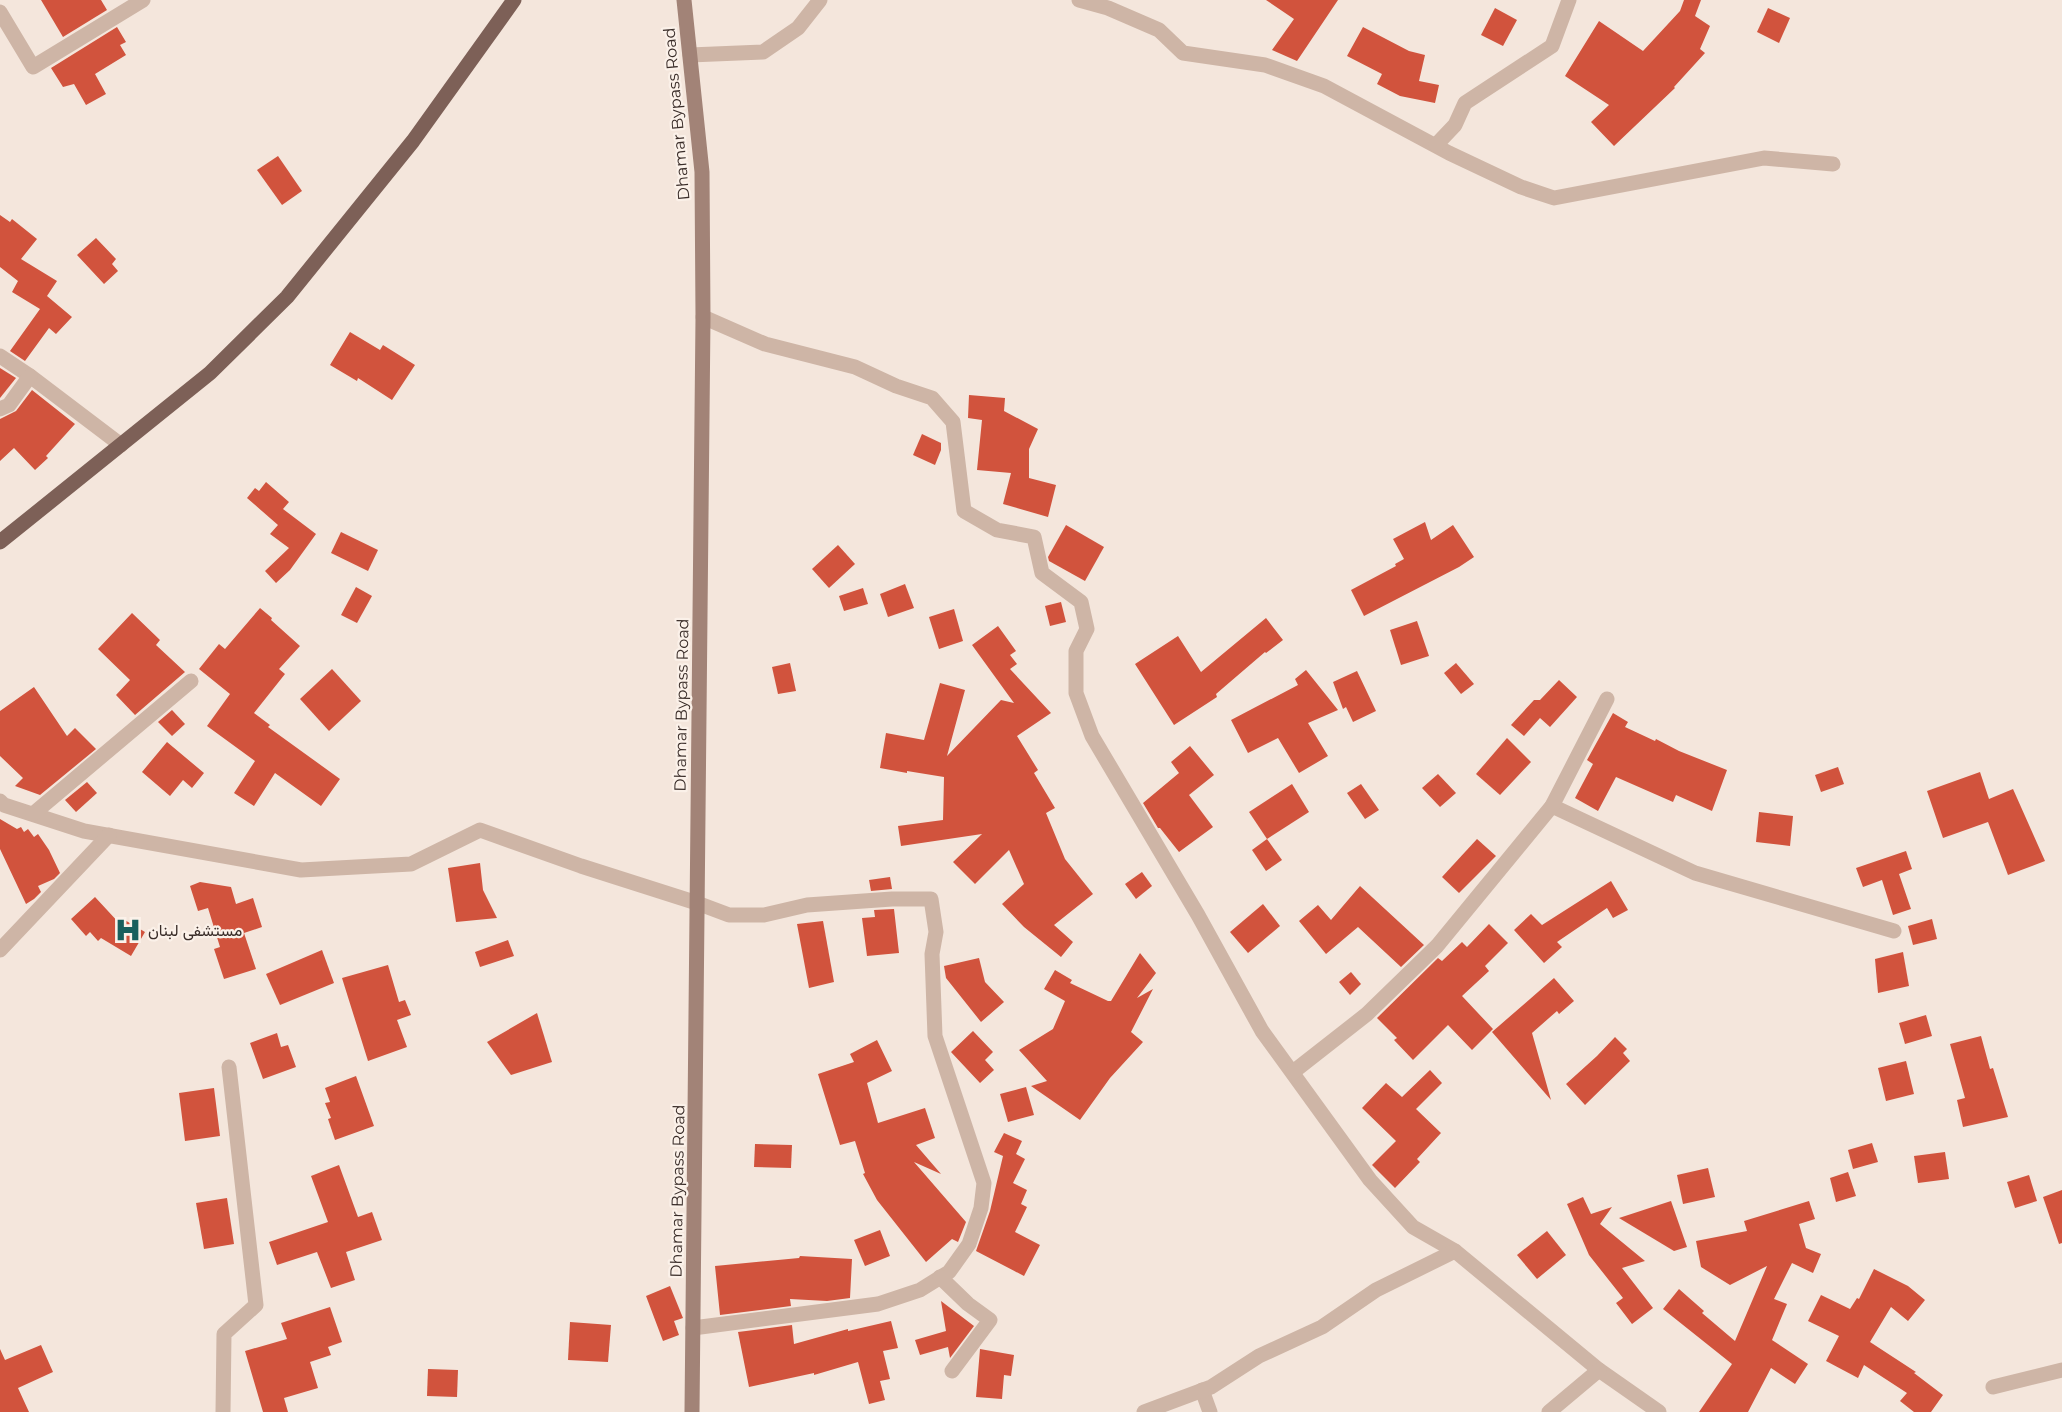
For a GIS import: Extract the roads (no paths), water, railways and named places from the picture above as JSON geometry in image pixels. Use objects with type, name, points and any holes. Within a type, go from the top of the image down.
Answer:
[{"type":"main road","points":[[0,542],[210,373],[287,297],[413,141],[514,0]]},
{"type":"main road","name":"Dhamar Bypass Road","points":[[684,0],[702,172],[703,317],[692,1412]]},
{"type":"street","points":[[0,12],[33,67],[144,0]]},
{"type":"street","points":[[690,55],[763,52],[798,28],[820,0]]},
{"type":"street","points":[[1079,0],[1108,8],[1159,30],[1183,53],[1265,65],[1324,86],[1521,188],[1554,198],[1764,158],[1833,164]]},
{"type":"street","points":[[1436,146],[1455,125],[1465,103],[1552,46],[1569,0]]},
{"type":"street","points":[[703,317],[765,344],[855,367],[896,386],[932,398],[953,422],[964,511],[997,530],[1034,537],[1042,573],[1082,602],[1088,629],[1076,651],[1076,693],[1092,736],[1198,915],[1262,1031],[1377,1188],[1413,1227],[1455,1251],[1599,1370],[1659,1412]]},
{"type":"street","points":[[0,356],[121,445]]},
{"type":"street","points":[[0,409],[9,405],[30,376]]},
{"type":"street","points":[[33,814],[191,681]]},
{"type":"street","points":[[1293,1072],[1367,1014],[1437,946],[1552,806],[1607,699]]},
{"type":"street","points":[[0,801],[4,805],[84,831],[301,870],[411,864],[480,830],[729,915],[764,915],[807,905],[930,898],[936,932],[933,954],[935,1036],[984,1183],[981,1208],[969,1244],[949,1272],[920,1290],[878,1304],[693,1328]]},
{"type":"street","points":[[1552,806],[1695,873],[1894,931]]},
{"type":"street","points":[[0,950],[109,835]]},
{"type":"street","points":[[223,1412],[224,1334],[256,1305],[229,1067]]},
{"type":"street","points":[[1144,1412],[1211,1387],[1259,1356],[1322,1327],[1376,1290],[1455,1251]]},
{"type":"street","points":[[940,1277],[968,1304],[990,1320],[952,1371]]},
{"type":"street","points":[[1549,1412],[1599,1370]]},
{"type":"street","points":[[1993,1387],[2062,1370]]},
{"type":"street","points":[[1202,1390],[1210,1412]]},
{"type":"place","name":"مستشفى لبنان","points":[[128,930]]}]
